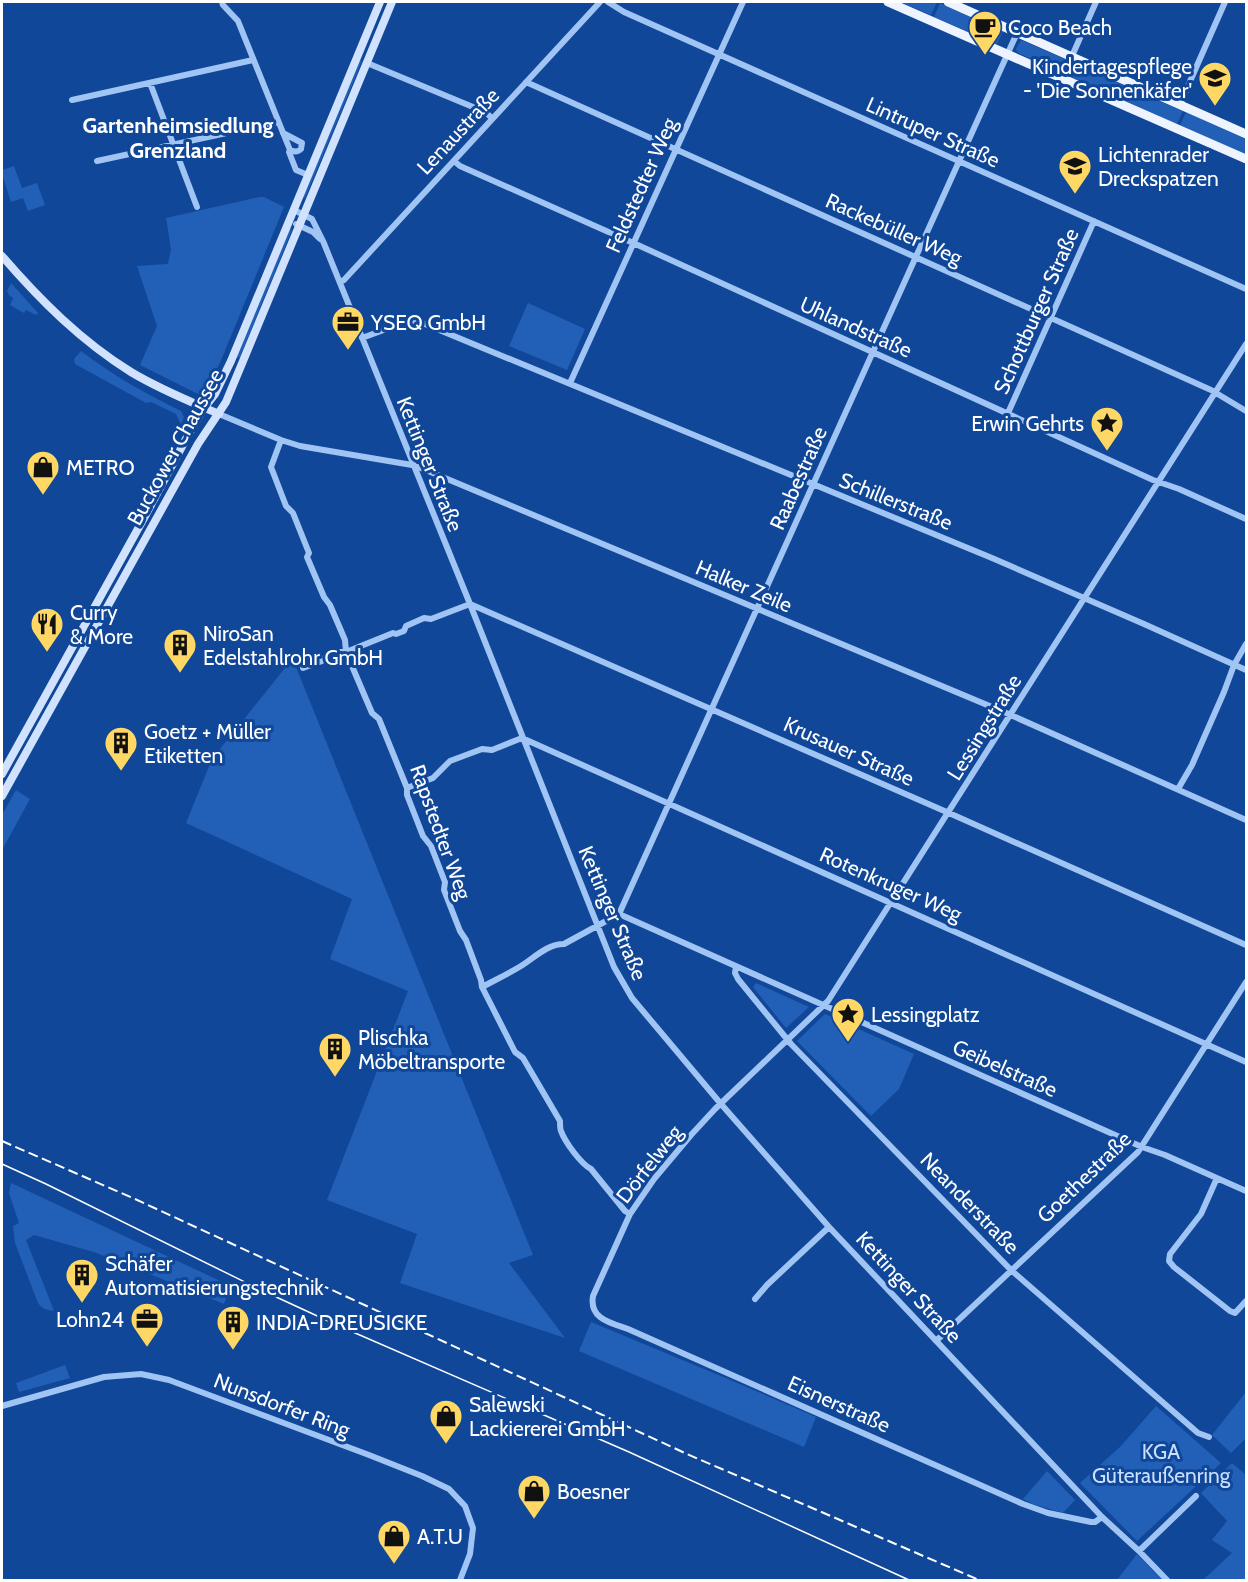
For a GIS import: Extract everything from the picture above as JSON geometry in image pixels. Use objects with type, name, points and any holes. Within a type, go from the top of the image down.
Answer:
[{"type":"main road","name":"Buckower Chaussee","points":[[2,774],[187,437],[215,394],[231,361],[380,2]]},
{"type":"main road","name":"Buckower Chaussee","points":[[2,796],[194,453],[226,402],[392,2]]},
{"type":"main road","points":[[888,2],[1246,159]]},
{"type":"main road","points":[[948,2],[1246,134]]},
{"type":"main road","points":[[2,256],[57,316],[99,350],[164,390],[219,414]]},
{"type":"street","points":[[222,2],[238,21],[296,170],[308,175]]},
{"type":"street","name":"Lenaustraße","points":[[340,282],[352,272],[600,2]]},
{"type":"street","name":"Lintruper Straße","points":[[608,2],[624,12],[719,55],[1246,289]]},
{"type":"street","name":"Feldstedter Weg","points":[[570,383],[743,2]]},
{"type":"street","points":[[1060,76],[1070,72],[1072,56],[1096,2]]},
{"type":"street","points":[[1180,104],[1225,2]]},
{"type":"street","name":"Raabestraße","points":[[619,914],[1017,33]]},
{"type":"street","points":[[72,100],[254,60]]},
{"type":"street","points":[[367,63],[485,112],[492,118]]},
{"type":"street","name":"Rackebüller Weg","points":[[526,82],[1216,392],[1246,411]]},
{"type":"street","points":[[150,83],[197,207]]},
{"type":"street","points":[[97,161],[278,122]]},
{"type":"street","points":[[283,133],[302,143],[299,151],[290,150]]},
{"type":"street","name":"Uhlandstraße","points":[[454,160],[460,166],[1159,482],[1246,519]]},
{"type":"street","points":[[294,210],[304,214]]},
{"type":"street","name":"Kettinger Straße","points":[[304,214],[314,222],[323,241],[614,967],[632,998],[829,1227],[1102,1517],[1167,1581]]},
{"type":"street","points":[[289,221],[314,232],[323,241]]},
{"type":"street","name":"Schottburger Straße","points":[[1008,413],[1094,221]]},
{"type":"street","name":"Schillerstraße","points":[[362,338],[408,321],[420,322],[1085,598],[1246,670]]},
{"type":"street","name":"Lessingstraße","points":[[721,1104],[828,1002],[1246,344]]},
{"type":"street","name":"Halker Zeile","points":[[219,414],[300,446],[412,465],[1010,715],[1246,820]]},
{"type":"street","name":"Rapstedter Weg","points":[[281,440],[271,467],[286,506],[293,513],[309,553],[308,557],[345,640],[346,652],[372,713],[379,719],[407,788],[407,795],[423,836],[431,846],[445,882],[444,890],[460,931],[466,940],[482,987],[515,1052],[523,1058],[560,1122],[560,1130],[573,1151],[585,1166],[591,1169],[624,1211],[630,1214]]},
{"type":"street","points":[[303,668],[337,652],[346,652],[393,633],[404,631],[406,626],[424,618],[430,619],[470,604]]},
{"type":"street","name":"Krusauer Straße","points":[[470,604],[712,708],[1246,945]]},
{"type":"street","points":[[1178,789],[1192,765],[1234,664],[1246,644]]},
{"type":"street","points":[[407,788],[432,778],[450,761],[482,749],[492,750],[522,738]]},
{"type":"street","name":"Rotenkruger Weg","points":[[522,738],[1246,1062]]},
{"type":"street","points":[[482,987],[523,965],[533,956],[557,944],[564,944],[619,914]]},
{"type":"street","name":"Geibelstraße","points":[[619,914],[1246,1191]]},
{"type":"street","name":"Neanderstraße","points":[[736,966],[735,973],[738,979],[787,1040],[1011,1270],[1198,1433],[1209,1437]]},
{"type":"street","name":"Goethestraße","points":[[936,1341],[1142,1147],[1246,982]]},
{"type":"street","name":"Dörfelweg","points":[[599,1283],[630,1214],[641,1196],[668,1161],[721,1104]]},
{"type":"street","points":[[1217,1178],[1201,1214],[1170,1254],[1169,1262],[1230,1311],[1239,1311],[1246,1301]]},
{"type":"street","points":[[755,1299],[829,1227]]},
{"type":"street","name":"Eisnerstraße","points":[[599,1283],[593,1296],[593,1305],[600,1318],[609,1323],[639,1333],[1032,1507],[1091,1522],[1102,1517]]},
{"type":"street","name":"Nunsdorfer Ring","points":[[2,1406],[104,1377],[141,1374],[169,1380],[369,1455],[443,1486],[465,1506],[473,1528],[470,1554],[460,1581]]},
{"type":"street","points":[[1139,1551],[1196,1496]]},
{"type":"green space","points":[[900,2],[937,2],[931,15]]},
{"type":"green space","points":[[940,3],[1003,31],[997,44],[934,17]]},
{"type":"green space","points":[[1021,40],[1183,111],[1177,124],[1018,53],[1016,49]]},
{"type":"green space","points":[[359,60],[362,61],[305,198],[302,197]]},
{"type":"green space","points":[[1186,112],[1246,139],[1246,155],[1180,125]]},
{"type":"green space","points":[[14,166],[22,188],[37,183],[45,205],[28,211],[23,198],[11,202],[2,170]]},
{"type":"green space","points":[[264,197],[284,207],[222,358],[205,393],[200,395],[140,365],[157,326],[137,266],[168,264],[171,249],[166,218]]},
{"type":"green space","points":[[290,228],[292,230],[240,357],[237,358],[236,357]]},
{"type":"green space","points":[[11,283],[38,313],[36,315],[26,310],[24,313],[10,305],[13,298],[7,291]]},
{"type":"green space","points":[[528,303],[585,329],[567,370],[509,346]]},
{"type":"green space","points":[[81,351],[130,384],[181,411],[184,417],[181,425],[176,414],[151,402],[146,403],[75,364],[74,359]]},
{"type":"green space","points":[[294,662],[533,1255],[509,1263],[565,1338],[400,1283],[417,1234],[327,1200],[408,991],[330,959],[352,899],[186,823],[212,759],[285,668]]},
{"type":"green space","points":[[16,790],[30,799],[2,850],[2,815]]},
{"type":"green space","points":[[756,983],[809,1007],[786,1028],[753,987]]},
{"type":"green space","points":[[825,1014],[914,1054],[899,1089],[871,1116],[797,1041]]},
{"type":"green space","points":[[11,1183],[231,1286],[224,1304],[97,1253],[34,1235],[26,1240],[54,1311],[43,1308],[38,1303],[15,1243],[13,1226],[19,1223],[9,1193]]},
{"type":"green space","points":[[591,1322],[816,1417],[804,1447],[579,1351]]},
{"type":"green space","points":[[65,1365],[70,1378],[19,1392],[16,1383]]},
{"type":"green space","name":"KGA Güteraußenring","points":[[1246,1392],[1246,1438],[1231,1453],[1212,1435]]},
{"type":"green space","name":"KGA Güteraußenring","points":[[1156,1406],[1221,1463],[1137,1541],[1080,1483],[1121,1446]]},
{"type":"green space","name":"KGA Güteraußenring","points":[[1232,1463],[1246,1475],[1246,1580],[1203,1580],[1232,1553],[1212,1540],[1227,1521],[1201,1493]]},
{"type":"green space","points":[[1047,1471],[1075,1500],[1063,1513],[1023,1499]]},
{"type":"green space","points":[[1137,1554],[1162,1580],[1117,1580]]},
{"type":"tram line","points":[[2,1164],[339,1326],[629,1452],[909,1580]]},
{"type":"railway","points":[[2,1141],[135,1199],[687,1454],[979,1580]]},
{"type":"place","name":"Coco Beach","points":[[985,56]]},
{"type":"place","name":"Kindertagespflege - 'Die Sonnenkäfer'","points":[[1215,107]]},
{"type":"place","name":"Lichtenrader Dreckspatzen","points":[[1075,195]]},
{"type":"place","name":"YSEQ GmbH","points":[[348,351]]},
{"type":"place","name":"Erwin Gehrts","points":[[1107,452]]},
{"type":"place","name":"METRO","points":[[43,496]]},
{"type":"place","name":"Curry & More","points":[[47,653]]},
{"type":"place","name":"NiroSan Edelstahlrohr GmbH","points":[[180,674]]},
{"type":"place","name":"Goetz + Müller Etiketten","points":[[121,772]]},
{"type":"place","name":"Lessingplatz","points":[[848,1043]]},
{"type":"place","name":"Plischka Möbeltransporte","points":[[335,1078]]},
{"type":"place","name":"Schäfer Automatisierungstechnik","points":[[82,1304]]},
{"type":"place","name":"Lohn24","points":[[147,1348]]},
{"type":"place","name":"INDIA-DREUSICKE","points":[[233,1351]]},
{"type":"place","name":"Salewski Lackiererei GmbH","points":[[446,1445]]},
{"type":"place","name":"Boesner","points":[[534,1520]]},
{"type":"place","name":"A.T.U","points":[[394,1565]]},
{"type":"district","name":"Gartenheimsiedlung Grenzland","points":[[178,138]]}]
